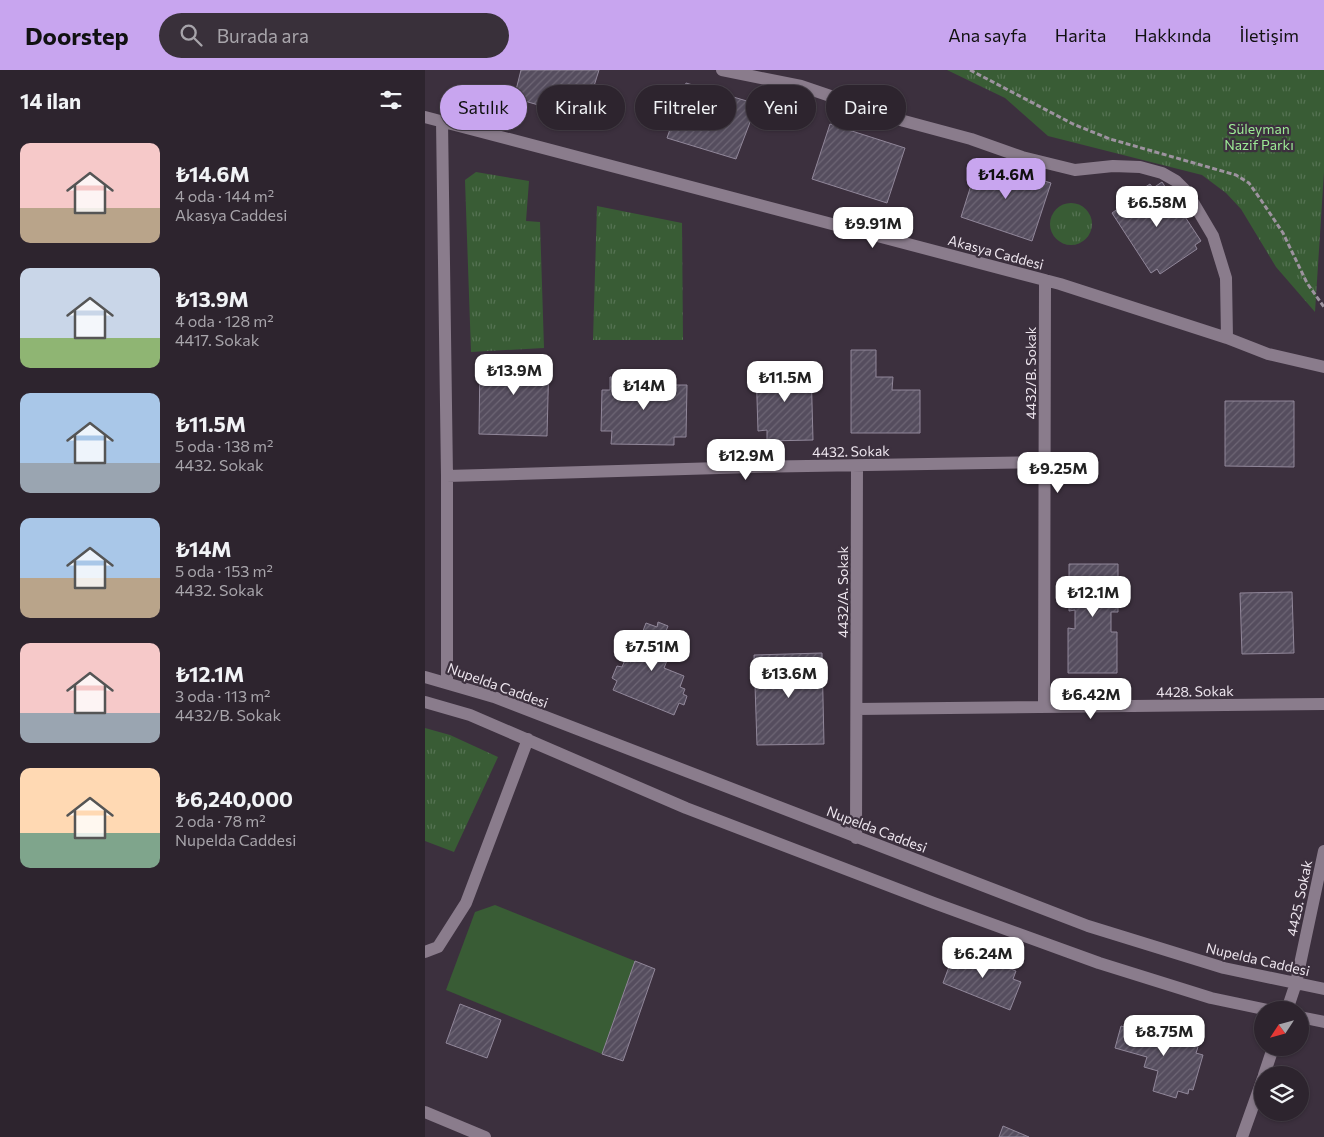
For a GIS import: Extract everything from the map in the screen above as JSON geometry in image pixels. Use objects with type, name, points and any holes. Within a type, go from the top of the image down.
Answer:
[{"type":"street","points":[[722,70],[801,86],[904,121],[1075,170],[1113,166],[1141,167],[1162,173],[1176,181],[1187,192],[1213,236],[1226,278],[1227,338]]},
{"type":"street","name":"Akasya Caddesi","points":[[425,117],[440,122]]},
{"type":"street","points":[[441,130],[447,476],[447,682]]},
{"type":"street","name":"Akasya Caddesi","points":[[472,130],[1045,280],[1227,338],[1268,354],[1324,367]]},
{"type":"street","name":"4432/B. Sokak","points":[[1044,707],[1045,280]]},
{"type":"street","name":"4432. Sokak","points":[[447,476],[753,467],[1045,462]]},
{"type":"street","name":"4432/A. Sokak","points":[[857,466],[857,838]]},
{"type":"street","name":"Nupelda Caddesi","points":[[425,677],[494,697],[1088,926],[1223,968],[1324,989]]},
{"type":"street","points":[[425,702],[470,715],[686,808],[934,903],[1099,963],[1211,998],[1254,1007]]},
{"type":"street","name":"4428. Sokak","points":[[857,709],[1324,704]]},
{"type":"street","points":[[425,952],[438,947],[466,903],[528,739]]},
{"type":"street","name":"4425. Sokak","points":[[1290,1001],[1296,983],[1324,851]]},
{"type":"street","points":[[1309,1019],[1324,1022]]},
{"type":"street","points":[[1242,1137],[1254,1102]]},
{"type":"street","points":[[425,1112],[485,1137]]},
{"type":"green space","name":"Süleyman Nazif Parkı","points":[[947,70],[1324,70],[1324,172],[1315,312],[1276,267],[1241,209],[1226,193],[1202,175],[1048,136],[1005,98]]},
{"type":"green space","points":[[476,172],[529,181],[526,221],[540,222],[544,348],[471,352],[465,180]]},
{"type":"green space","points":[[1071,203],[1086,209],[1092,224],[1086,239],[1071,245],[1056,239],[1050,224],[1056,209]]},
{"type":"green space","points":[[597,206],[682,223],[683,340],[593,340]]},
{"type":"green space","points":[[425,728],[450,735],[498,757],[454,852],[425,841]]},
{"type":"green space","points":[[495,905],[635,961],[602,1054],[446,990],[475,912]]},
{"type":"building","points":[[521,70],[599,70],[594,85],[537,85],[537,105],[527,102],[527,85],[517,85]]},
{"type":"building","points":[[736,98],[746,101],[747,130],[736,159],[667,138],[670,130],[736,130]]},
{"type":"building","points":[[828,130],[849,130],[905,148],[887,203],[812,179]]},
{"type":"building","points":[[979,160],[1051,183],[1032,241],[961,217]]},
{"type":"building","points":[[1162,182],[1201,241],[1195,245],[1197,249],[1160,274],[1157,269],[1151,273],[1112,213],[1119,208],[1117,205],[1150,184],[1153,188]]},
{"type":"building","points":[[851,350],[876,350],[876,377],[893,377],[892,390],[920,390],[920,433],[851,433]]},
{"type":"building","points":[[480,356],[549,358],[547,436],[479,434]]},
{"type":"building","points":[[811,366],[813,440],[767,441],[767,430],[758,431],[756,367]]},
{"type":"building","points":[[610,377],[672,378],[672,385],[687,385],[686,437],[674,437],[674,445],[611,444],[612,431],[601,431],[602,390],[610,390]]},
{"type":"building","points":[[1225,401],[1294,401],[1294,467],[1225,466]]},
{"type":"building","points":[[1069,564],[1118,564],[1118,612],[1111,612],[1111,632],[1117,632],[1117,673],[1068,673],[1068,628],[1075,629],[1075,610],[1069,611]]},
{"type":"building","points":[[1292,592],[1294,653],[1242,654],[1240,593]]},
{"type":"building","points":[[658,622],[668,626],[666,631],[673,634],[671,640],[681,644],[677,654],[671,651],[664,668],[684,676],[680,687],[685,689],[683,694],[687,696],[684,705],[679,703],[674,715],[613,690],[617,681],[612,678],[617,666],[622,667],[625,660],[631,662],[646,623],[657,627]]},
{"type":"building","points":[[822,653],[824,744],[757,745],[754,655]]},
{"type":"building","points":[[965,951],[1016,971],[1013,979],[1021,982],[1010,1010],[943,983],[954,953],[963,956]]},
{"type":"building","points":[[635,961],[655,969],[623,1061],[602,1054]]},
{"type":"building","points":[[460,1004],[501,1020],[487,1058],[446,1043]]},
{"type":"building","points":[[1137,1023],[1194,1039],[1192,1045],[1198,1047],[1196,1053],[1203,1055],[1193,1090],[1189,1089],[1188,1094],[1178,1091],[1176,1098],[1153,1091],[1158,1071],[1144,1067],[1147,1057],[1115,1048],[1121,1026],[1135,1030]]},
{"type":"building","points":[[1003,1126],[1029,1137],[999,1137]]}]
